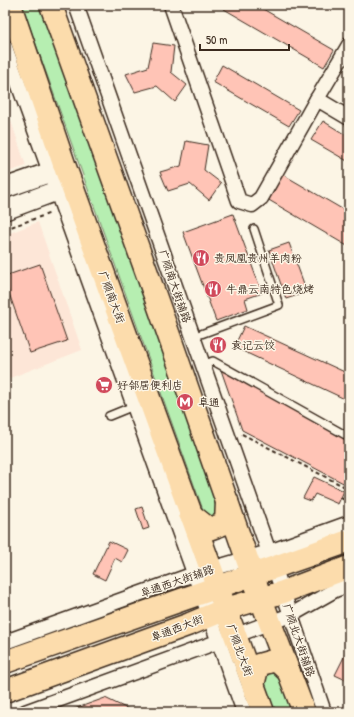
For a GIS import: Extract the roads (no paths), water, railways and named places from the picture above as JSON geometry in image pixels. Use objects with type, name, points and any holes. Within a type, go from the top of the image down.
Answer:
[{"type":"main road","points":[[51,6],[270,622],[304,712]]},
{"type":"main road","name":"广顺南大街","points":[[15,10],[61,184],[142,403],[190,514],[206,581]]},
{"type":"main road","points":[[5,188],[61,184]]},
{"type":"main road","points":[[5,210],[61,184]]},
{"type":"main road","points":[[190,514],[209,529],[226,523],[228,501]]},
{"type":"main road","points":[[5,662],[206,581],[272,560],[349,541]]},
{"type":"main road","name":"阜通西大街","points":[[5,691],[349,567]]},
{"type":"main road","name":"广顺北大街","points":[[206,581],[227,638],[253,685],[263,712]]},
{"type":"main road","points":[[253,685],[258,665],[276,660],[289,672]]},
{"type":"street","name":"广顺南大街辅路","points":[[76,5],[272,560]]},
{"type":"street","points":[[171,5],[239,201],[252,205],[260,198],[349,45]]},
{"type":"street","points":[[5,47],[61,184]]},
{"type":"street","points":[[317,99],[349,118]]},
{"type":"street","points":[[142,403],[206,581]]},
{"type":"street","points":[[272,560],[349,524]]},
{"type":"street","name":"广顺北大街辅路","points":[[272,560],[324,712]]},
{"type":"street","name":"阜通西大街辅路","points":[[5,642],[206,581]]},
{"type":"street","points":[[25,712],[291,615],[335,590],[349,585]]},
{"type":"street","points":[[227,638],[244,712]]},
{"type":"lane","points":[[193,337],[279,305],[254,229]]},
{"type":"lane","points":[[203,365],[213,361],[349,437]]},
{"type":"lane","points":[[108,416],[142,403]]},
{"type":"place","name":"贵凤凰贵州羊肉粉","points":[[201,258]]},
{"type":"place","name":"牛鼎云南特色烧烤","points":[[213,289]]},
{"type":"place","name":"袁记云饺","points":[[218,345]]},
{"type":"place","name":"好邻居便利店","points":[[104,385]]},
{"type":"place","name":"阜通","points":[[185,402]]}]
